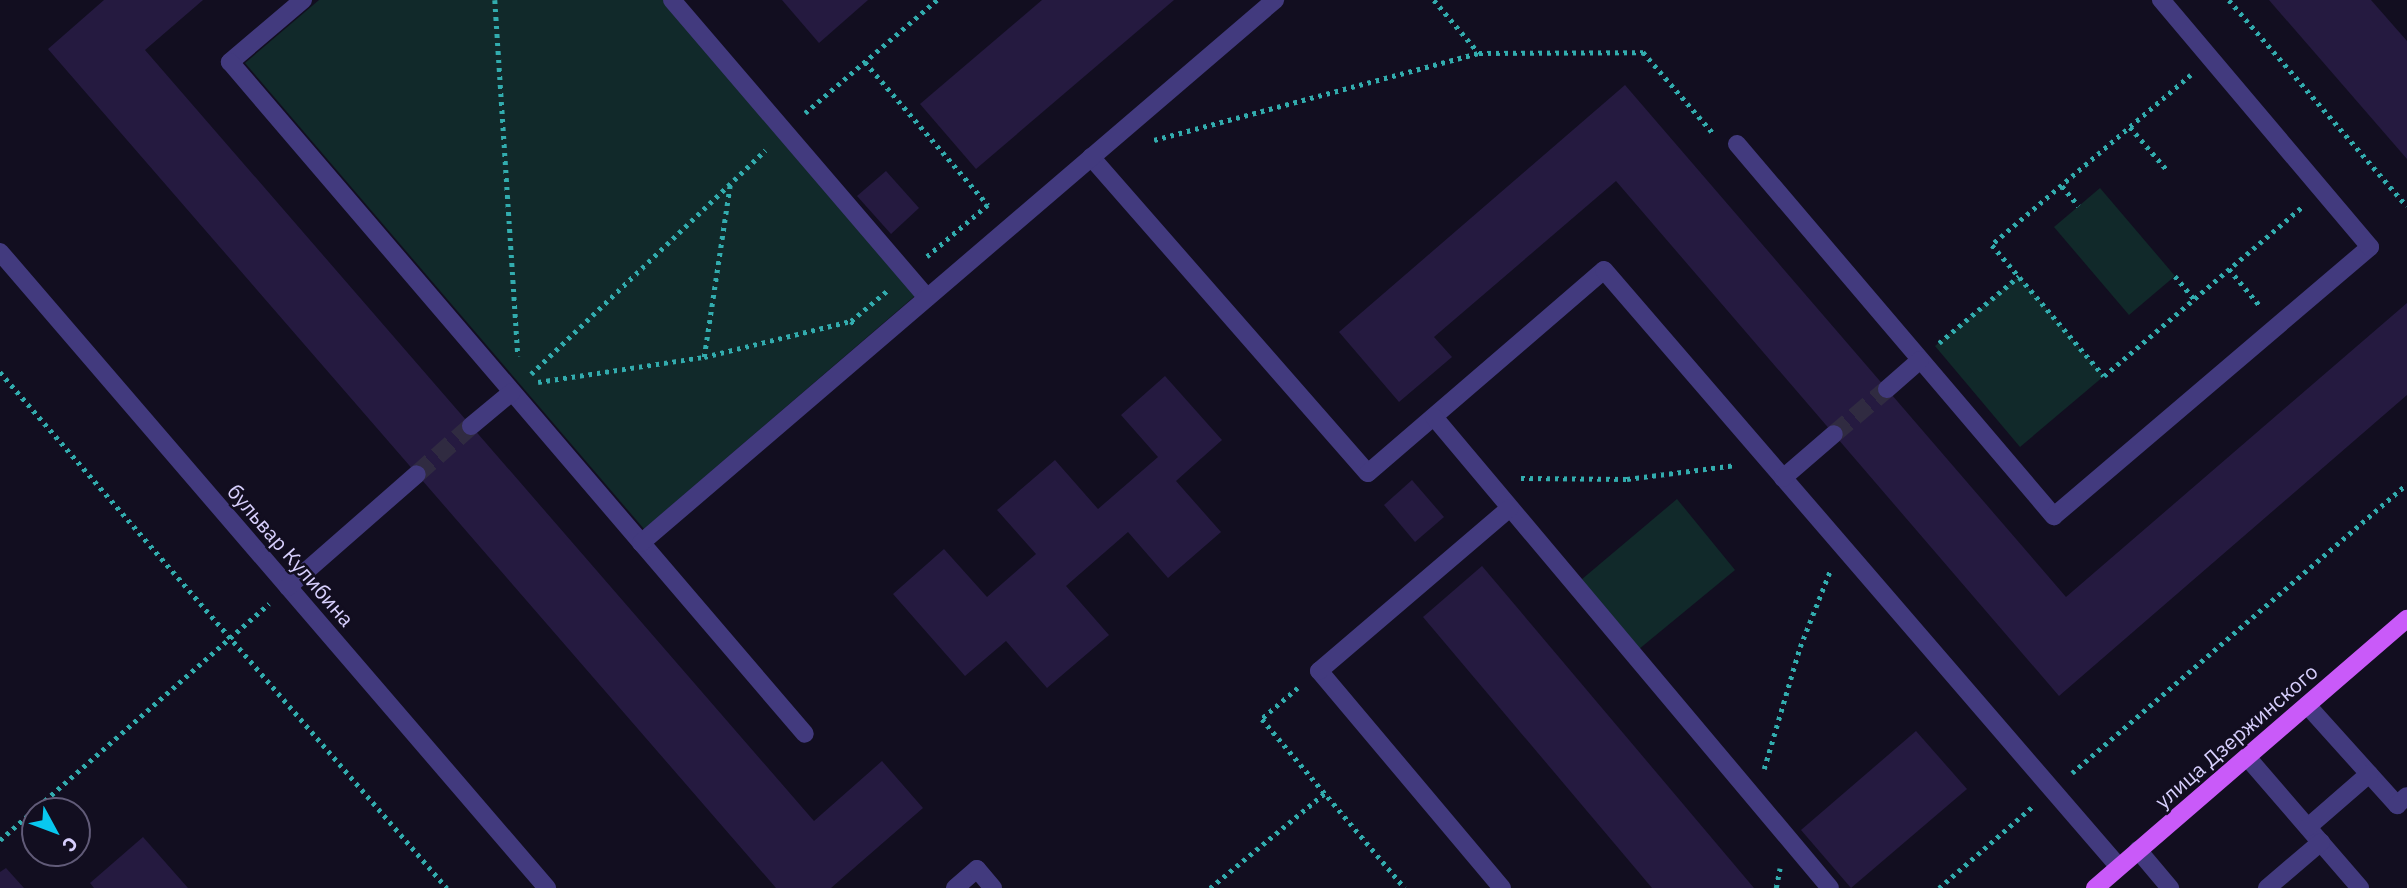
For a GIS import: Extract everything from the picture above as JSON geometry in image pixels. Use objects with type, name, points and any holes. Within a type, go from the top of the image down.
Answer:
[{"type":"main road","name":"улица Дзержинского","points":[[2095,888],[2407,619]]},
{"type":"street","points":[[303,0],[230,62],[516,388],[641,543],[805,734]]},
{"type":"street","points":[[672,0],[927,298]]},
{"type":"street","points":[[641,543],[1275,0]]},
{"type":"street","points":[[1737,144],[2054,516],[2370,247],[2161,0]]},
{"type":"street","points":[[1091,157],[1368,473],[1604,270],[2119,867]]},
{"type":"street","name":"бульвар Кулибина","points":[[0,251],[547,888]]},
{"type":"street","points":[[1887,389],[1920,359]]},
{"type":"street","points":[[471,426],[516,388]]},
{"type":"street","points":[[1434,417],[1830,888]]},
{"type":"street","points":[[1783,478],[1834,434]]},
{"type":"street","points":[[288,587],[417,474]]},
{"type":"street","points":[[1502,888],[1319,671],[1510,508]]},
{"type":"street","points":[[2307,705],[2397,805],[2407,796]]},
{"type":"street","points":[[2247,757],[2360,888]]},
{"type":"street","points":[[2308,827],[2369,774]]},
{"type":"street","points":[[2267,888],[2321,842]]},
{"type":"street","points":[[2138,850],[2170,888]]},
{"type":"street","points":[[955,888],[977,869],[993,888]]},
{"type":"path","points":[[495,0],[516,388]]},
{"type":"path","points":[[516,388],[784,131],[937,0]]},
{"type":"path","points":[[1434,0],[1479,53]]},
{"type":"path","points":[[2229,0],[2407,206]]},
{"type":"path","points":[[1145,143],[1479,53],[1643,52],[1718,140]]},
{"type":"path","points":[[2211,59],[1992,245],[2104,376],[2322,190]]},
{"type":"path","points":[[865,62],[988,205]]},
{"type":"path","points":[[2130,127],[2168,172]]},
{"type":"path","points":[[704,357],[730,185]]},
{"type":"path","points":[[2062,186],[2079,206]]},
{"type":"path","points":[[2229,269],[2278,326]]},
{"type":"path","points":[[1935,346],[2019,276]]},
{"type":"path","points":[[2175,276],[2194,299]]},
{"type":"path","points":[[516,388],[704,357],[851,321],[879,339]]},
{"type":"path","points":[[0,372],[447,888]]},
{"type":"path","points":[[1485,478],[1627,479],[1768,461]]},
{"type":"path","points":[[1939,888],[2407,484]]},
{"type":"path","points":[[1755,799],[1800,647],[1841,544]]},
{"type":"path","points":[[0,840],[232,639],[288,587]]},
{"type":"path","points":[[1319,671],[1262,719],[1405,888]]},
{"type":"path","points":[[1210,888],[1325,793]]},
{"type":"green space","points":[[319,0],[663,0],[916,295],[644,529],[245,63]]},
{"type":"green space","points":[[2100,188],[2175,276],[2129,315],[2054,227]]},
{"type":"green space","points":[[2019,276],[2104,376],[2020,447],[1935,346]]},
{"type":"green space","points":[[1677,499],[1735,570],[1633,654],[1575,585]]},
{"type":"building","points":[[104,0],[203,0],[145,50],[814,821],[882,761],[923,808],[831,888],[776,888],[48,49]]},
{"type":"building","points":[[782,0],[868,0],[819,43]]},
{"type":"building","points":[[1042,0],[1174,0],[976,169],[920,104]]},
{"type":"building","points":[[2269,0],[2371,0],[2407,41],[2407,159]]},
{"type":"building","points":[[1625,85],[2066,597],[2407,303],[2407,395],[2059,696],[1616,181],[1434,337],[1452,357],[1399,402],[1339,332]]},
{"type":"building","points":[[886,171],[919,208],[891,234],[857,196]]},
{"type":"building","points":[[1165,376],[1222,440],[1176,481],[1221,532],[1168,578],[1128,532],[1066,586],[1109,635],[1047,688],[1006,641],[965,676],[893,594],[944,549],[987,597],[1036,554],[997,510],[1055,460],[1098,509],[1158,457],[1121,415]]},
{"type":"building","points":[[1412,480],[1444,517],[1415,542],[1384,505]]},
{"type":"building","points":[[1482,566],[1754,888],[1652,888],[1423,617]]},
{"type":"building","points":[[1916,731],[1967,789],[1851,888],[1801,830]]},
{"type":"building","points":[[143,837],[188,888],[94,888],[90,883]]},
{"type":"building","points":[[6,868],[24,888],[0,888],[0,872]]},
{"type":"tunnel","points":[[1834,434],[1887,389]]},
{"type":"tunnel","points":[[417,474],[471,426]]}]
